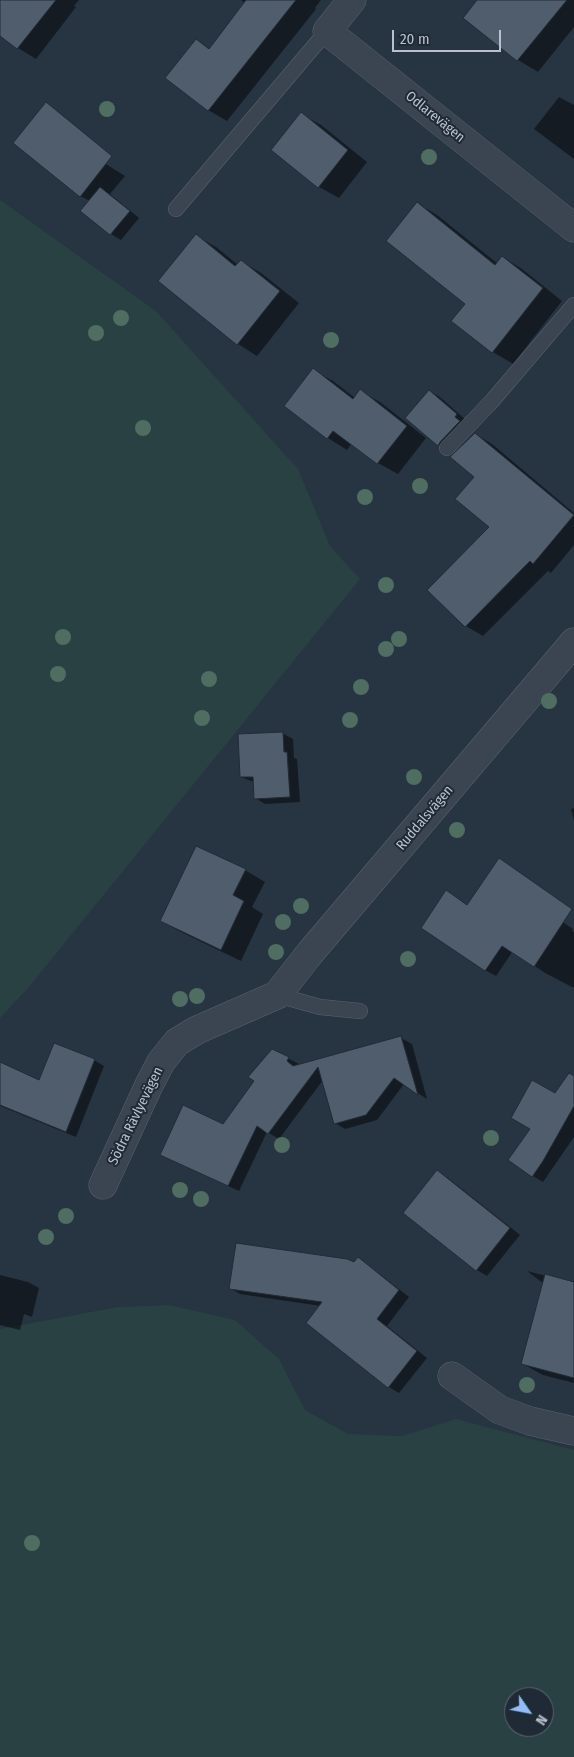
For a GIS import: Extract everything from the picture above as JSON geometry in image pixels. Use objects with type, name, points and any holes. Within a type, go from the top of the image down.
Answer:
[{"type":"street","points":[[327,31],[352,0]]},
{"type":"street","name":"Odlarevägen","points":[[327,31],[574,228]]},
{"type":"street","name":"Ruddalsvägen","points":[[277,995],[310,953],[574,642]]},
{"type":"street","name":"Södra Rävlyevägen","points":[[103,1184],[149,1084],[177,1042],[196,1030],[277,995]]},
{"type":"street","points":[[452,1376],[500,1410],[530,1422],[574,1432]]},
{"type":"lane","points":[[176,209],[327,31]]},
{"type":"lane","points":[[447,448],[492,400],[574,305]]},
{"type":"lane","points":[[277,995],[320,1007],[360,1011]]},
{"type":"green space","points":[[0,200],[156,311],[298,469],[330,546],[360,579],[29,987],[0,1018]]},
{"type":"green space","points":[[169,1305],[235,1320],[279,1359],[305,1410],[348,1434],[402,1436],[456,1419],[574,1450],[574,1757],[0,1757],[0,1329],[118,1307]]},
{"type":"building","points":[[0,0],[56,0],[17,49],[0,36]]},
{"type":"building","points":[[246,0],[296,0],[208,111],[165,78],[196,39],[209,49]]},
{"type":"building","points":[[477,0],[567,0],[517,61],[463,18]]},
{"type":"building","points":[[46,102],[112,156],[80,197],[13,143]]},
{"type":"building","points":[[301,112],[348,150],[318,188],[271,150]]},
{"type":"building","points":[[100,187],[130,211],[110,235],[80,211]]},
{"type":"building","points":[[417,202],[495,265],[502,256],[543,288],[492,353],[451,321],[465,304],[386,241]]},
{"type":"building","points":[[196,234],[235,266],[241,260],[280,291],[237,345],[158,281]]},
{"type":"building","points":[[313,368],[353,399],[360,389],[407,426],[377,464],[333,431],[327,439],[284,406]]},
{"type":"building","points":[[429,390],[457,414],[455,417],[460,421],[438,446],[405,418]]},
{"type":"building","points":[[475,433],[574,515],[533,564],[530,561],[465,627],[427,590],[489,527],[455,499],[474,477],[450,457]]},
{"type":"building","points":[[283,732],[284,752],[287,752],[290,797],[254,799],[253,777],[240,777],[238,734]]},
{"type":"building","points":[[196,846],[246,869],[233,895],[244,901],[221,950],[160,921]]},
{"type":"building","points":[[499,858],[572,909],[534,967],[502,946],[485,971],[421,928],[446,890],[467,905]]},
{"type":"building","points":[[401,1036],[418,1095],[394,1078],[366,1115],[334,1124],[318,1067],[268,1134],[257,1126],[228,1186],[160,1155],[183,1105],[223,1124],[254,1081],[248,1077],[272,1049],[289,1057],[287,1061],[293,1066]]},
{"type":"building","points":[[54,1043],[95,1059],[66,1132],[0,1105],[0,1062],[39,1080]]},
{"type":"building","points":[[569,1073],[574,1076],[574,1106],[532,1177],[508,1160],[530,1129],[511,1118],[532,1080],[555,1093]]},
{"type":"building","points":[[437,1170],[510,1228],[476,1271],[403,1213]]},
{"type":"building","points":[[236,1243],[347,1259],[354,1262],[358,1257],[399,1290],[377,1319],[417,1351],[388,1388],[306,1323],[322,1302],[229,1289]]},
{"type":"building","points":[[545,1274],[574,1282],[574,1378],[521,1364]]}]
